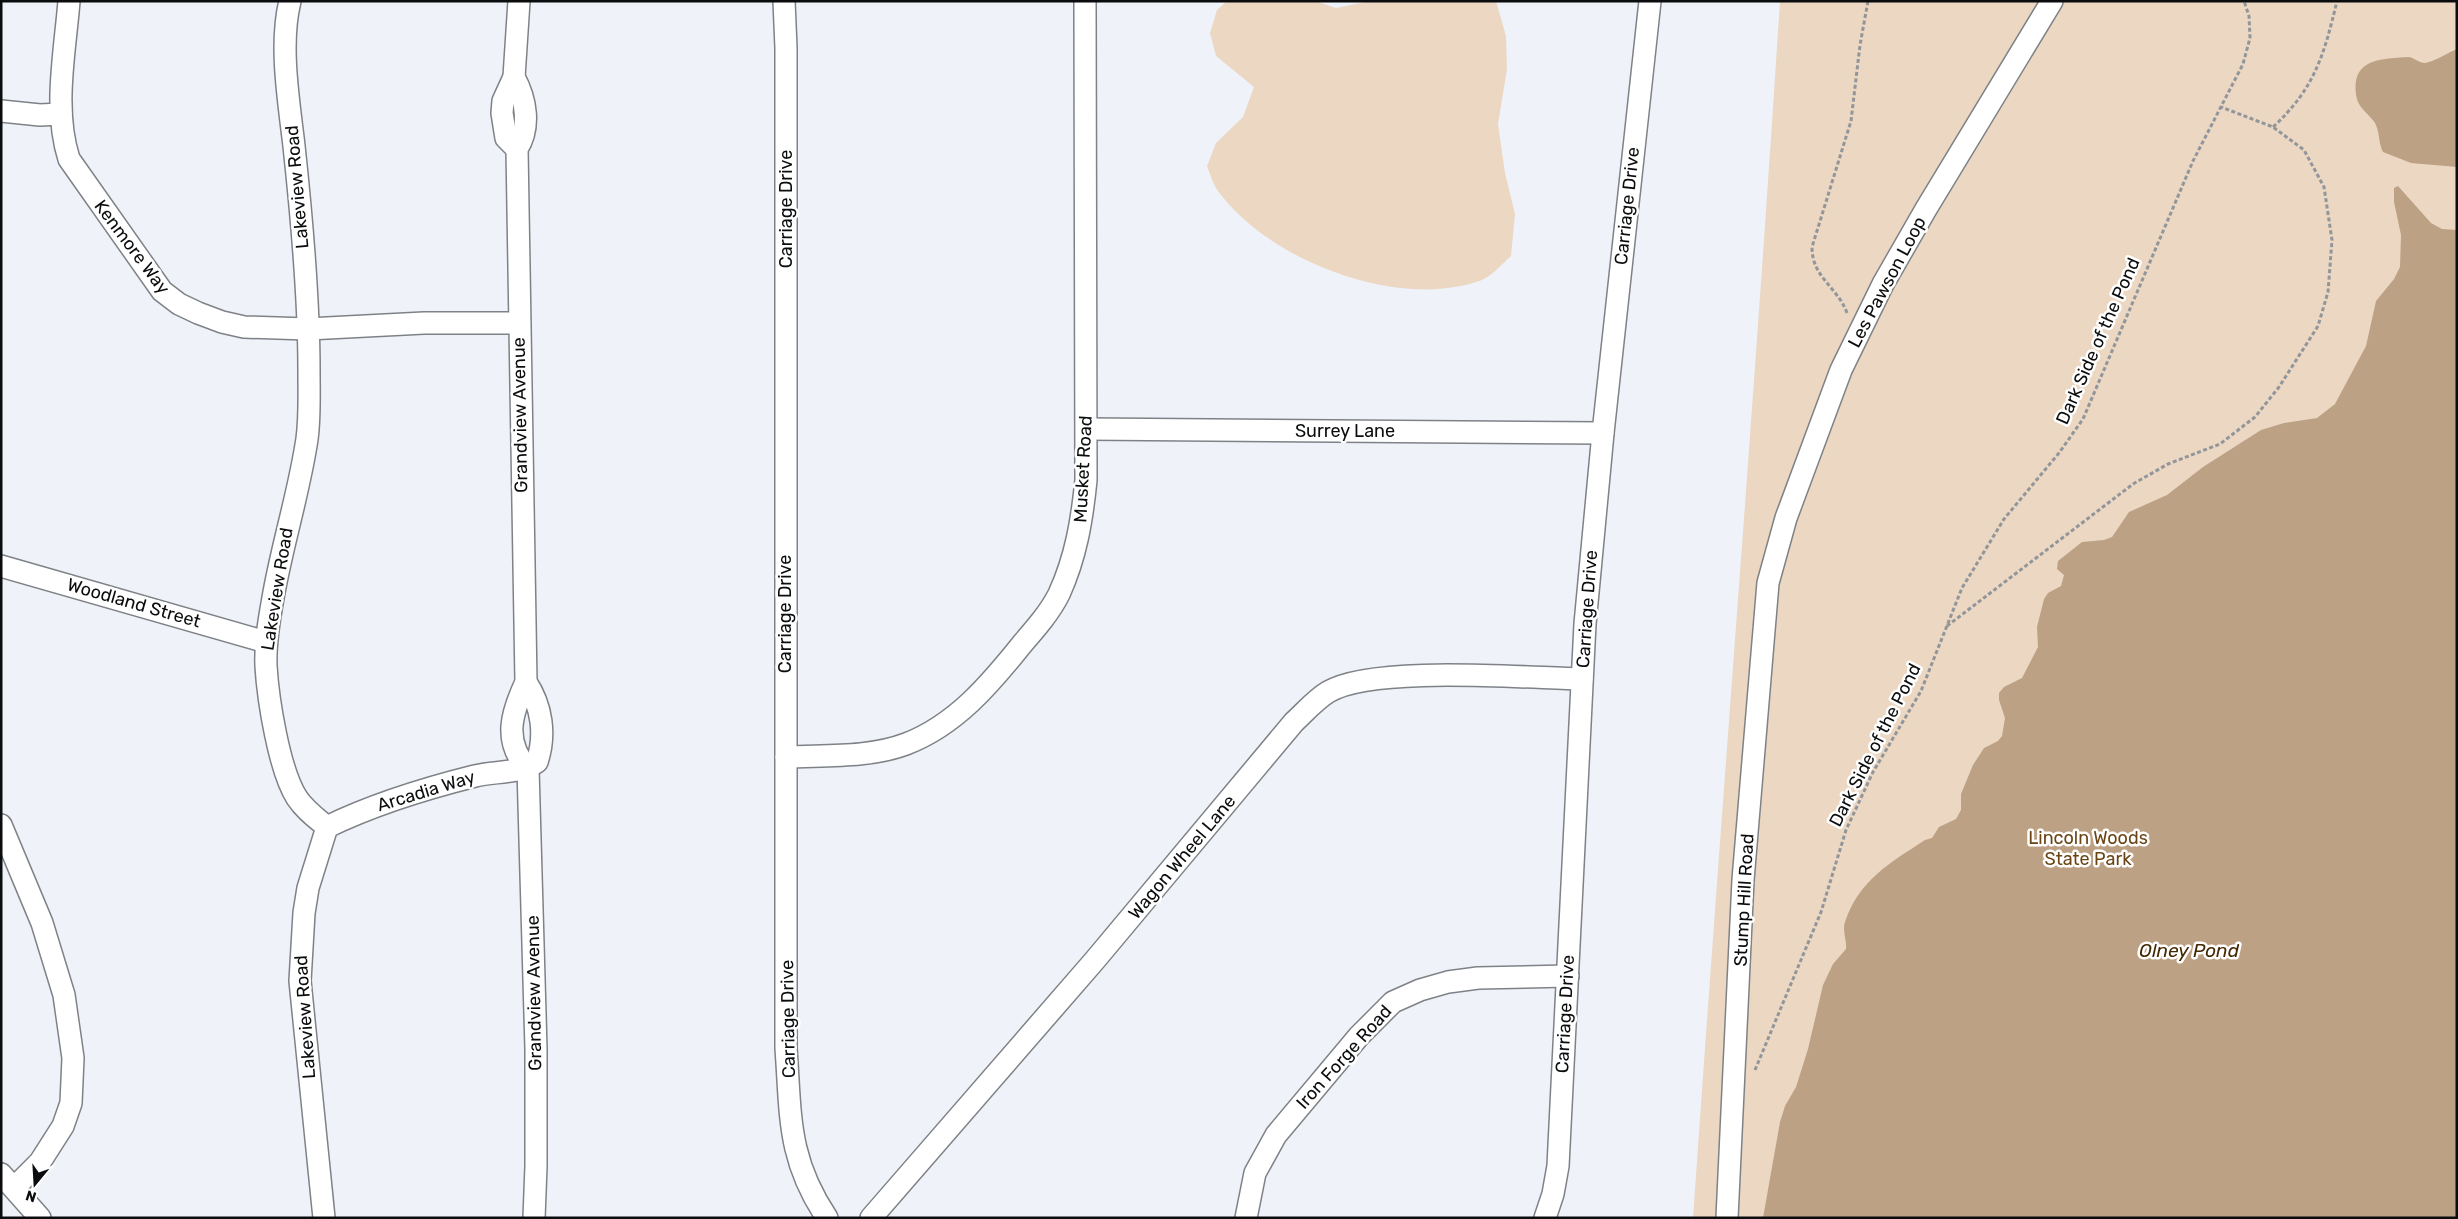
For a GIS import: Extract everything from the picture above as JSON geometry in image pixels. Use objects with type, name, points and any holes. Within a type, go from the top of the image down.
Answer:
[{"type":"street","name":"Kenmore Way","points":[[69,1],[61,114],[64,144],[69,159],[162,291],[179,304],[222,322],[244,327],[308,329],[424,323],[518,323]]},
{"type":"street","name":"Lakeview Road","points":[[290,1],[286,38],[287,82],[300,199],[308,329],[309,408],[307,439],[281,555],[266,642],[266,667],[274,719],[286,776],[304,808],[327,827],[308,888],[304,913],[300,981],[324,1218]]},
{"type":"street","name":"Grandview Avenue","points":[[519,1],[514,77],[523,96],[525,116],[523,140],[517,149],[518,323],[526,682],[516,704],[512,728],[515,752],[528,768],[536,1049],[534,1218]]},
{"type":"street","name":"Carriage Drive","points":[[784,1],[786,48],[786,1048],[792,1139],[800,1168],[810,1193],[827,1218]]},
{"type":"street","name":"Musket Road","points":[[786,757],[886,750],[907,744],[936,729],[969,705],[1043,619],[1058,595],[1078,542],[1086,480],[1084,1]]},
{"type":"street","name":"Carriage Drive","points":[[1545,1218],[1554,1194],[1558,1166],[1582,679],[1603,433],[1650,1]]},
{"type":"street","name":"Les Pawson Loop","points":[[1768,584],[1786,518],[1810,450],[1841,370],[1857,337],[1883,284],[1926,209],[2052,1]]},
{"type":"street","points":[[1,111],[40,115],[61,114]]},
{"type":"street","name":"Surrey Lane","points":[[1087,429],[1603,433]]},
{"type":"street","name":"Woodland Street","points":[[1,566],[266,642]]},
{"type":"street","name":"Stump Hill Road","points":[[1728,1218],[1743,880],[1768,584]]},
{"type":"street","name":"Wagon Wheel Lane","points":[[871,1218],[1095,960],[1294,722],[1328,691],[1346,685],[1398,676],[1582,679]]},
{"type":"street","name":"Grandview Avenue","points":[[526,682],[539,706],[542,734],[537,762],[528,768]]},
{"type":"street","name":"Arcadia Way","points":[[327,827],[349,816],[422,790],[493,771],[528,768]]},
{"type":"street","points":[[1,825],[42,923],[64,995],[73,1058],[71,1103],[62,1126],[40,1162],[8,1181],[40,1218]]},
{"type":"street","name":"Iron Forge Road","points":[[1246,1218],[1255,1173],[1276,1135],[1354,1042],[1394,1002],[1420,990],[1448,982],[1478,978],[1568,976]]},
{"type":"path","points":[[1857,337],[1843,303],[1816,270],[1812,259],[1812,247],[1851,120],[1860,45],[1868,1]]},
{"type":"path","name":"Dark Side of the Pond","points":[[1754,1071],[1821,912],[1846,830],[1873,772],[1921,691],[1962,588],[2004,519],[2059,453],[2082,419],[2193,161],[2243,64],[2250,38],[2250,16],[2244,1]]},
{"type":"path","points":[[2273,127],[2290,111],[2312,80],[2328,37],[2337,1]]},
{"type":"path","points":[[1947,626],[2133,484],[2168,464],[2220,444],[2254,417],[2279,387],[2318,326],[2328,292],[2332,240],[2324,187],[2304,150],[2273,127],[2221,107]]},
{"type":"green space","points":[[1227,1],[1315,1],[1336,8],[1370,1],[1496,1],[1506,36],[1507,69],[1498,124],[1505,173],[1515,214],[1511,256],[1486,278],[1449,288],[1413,289],[1375,284],[1338,273],[1302,258],[1269,239],[1241,216],[1218,191],[1207,166],[1216,143],[1243,117],[1254,87],[1216,56],[1210,33],[1217,10]]},
{"type":"green space","name":"Lincoln Woods State Park","points":[[1780,1],[2457,1],[2457,1218],[1693,1218]]},
{"type":"water","points":[[2457,49],[2457,167],[2411,163],[2383,152],[2375,123],[2357,99],[2356,86],[2362,69],[2377,61],[2397,58],[2410,57],[2425,63]]},
{"type":"water","name":"Olney Pond","points":[[2398,186],[2431,223],[2442,229],[2457,230],[2457,1218],[1763,1218],[1780,1122],[1785,1106],[1796,1087],[1808,1049],[1823,985],[1833,964],[1846,949],[1844,925],[1851,907],[1858,895],[1877,874],[1912,848],[1932,838],[1939,827],[1956,819],[1961,810],[1961,794],[1973,765],[1984,748],[1998,741],[2002,736],[2005,718],[1999,700],[1999,693],[2004,687],[2022,678],[2038,647],[2037,627],[2044,599],[2048,593],[2061,586],[2064,575],[2057,569],[2058,561],[2082,542],[2104,540],[2112,537],[2129,512],[2167,495],[2203,467],[2261,430],[2284,423],[2317,418],[2335,404],[2366,346],[2376,301],[2394,279],[2400,267],[2401,235],[2394,202],[2394,188]]}]
